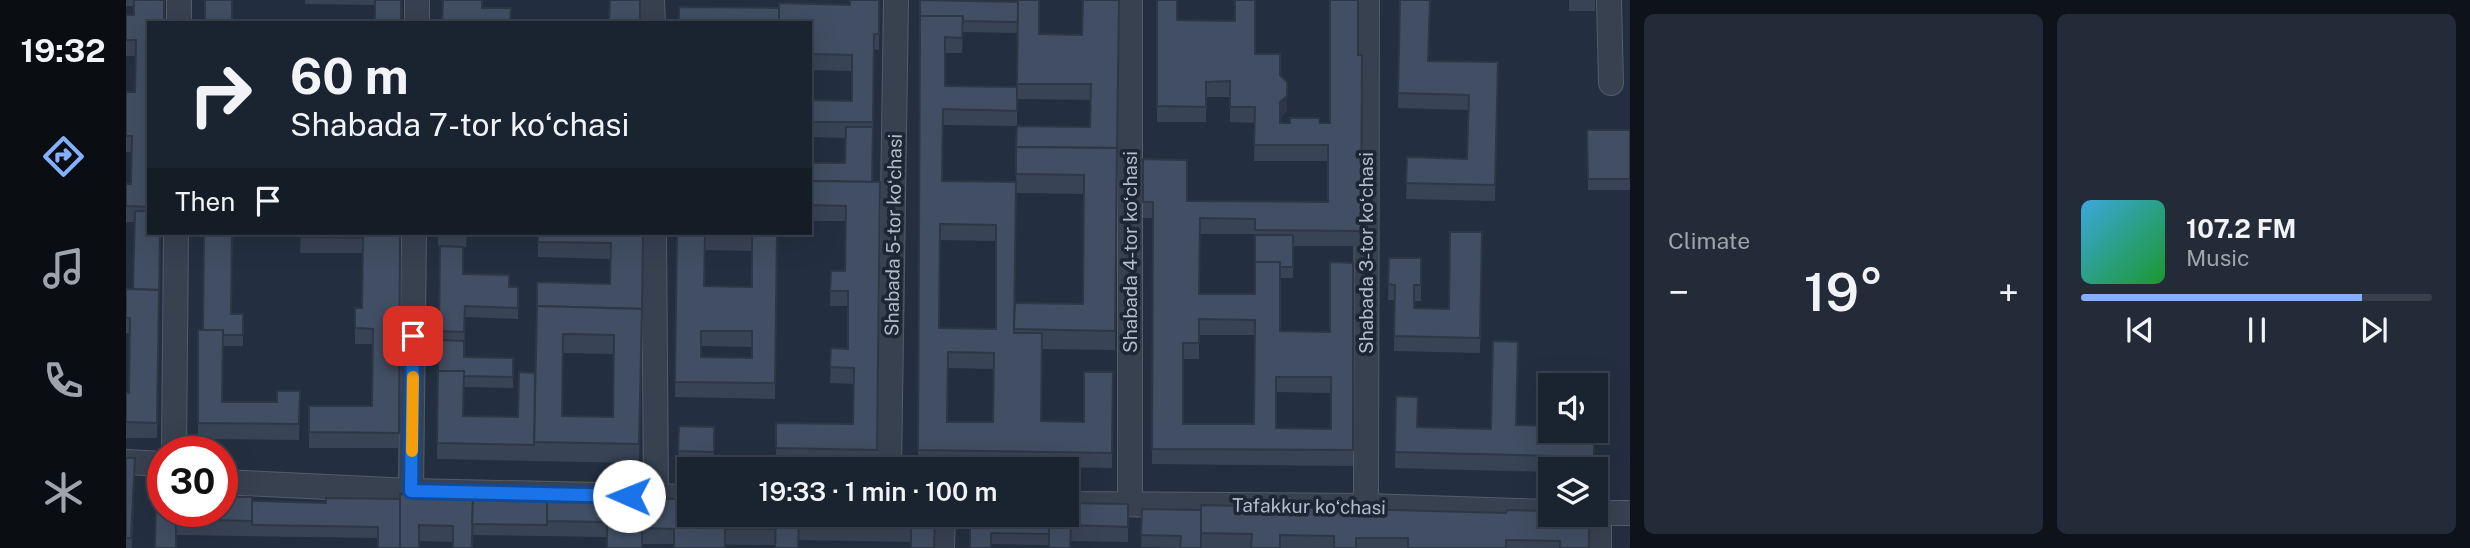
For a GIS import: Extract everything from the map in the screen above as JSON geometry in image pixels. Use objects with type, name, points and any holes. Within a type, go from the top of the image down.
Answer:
[{"type":"street","points":[[179,0],[179,21]]},
{"type":"street","points":[[417,0],[417,21]]},
{"type":"street","points":[[652,0],[653,21]]},
{"type":"street","name":"Shabada 5-tor koʻchasi","points":[[889,457],[896,0]]},
{"type":"street","name":"Shabada 4-tor koʻchasi","points":[[1130,0],[1130,504]]},
{"type":"street","name":"Shabada 3-tor koʻchasi","points":[[1366,506],[1367,0]]},
{"type":"street","points":[[1609,0],[1611,83]]},
{"type":"street","points":[[174,436],[176,235]]},
{"type":"street","points":[[411,491],[414,235]]},
{"type":"street","points":[[654,235],[656,496]]},
{"type":"street","points":[[126,462],[147,463]]},
{"type":"street","points":[[238,483],[411,491],[677,497]]},
{"type":"street","name":"Tafakkur koʻchasi","points":[[1079,503],[1366,506],[1538,512]]},
{"type":"street","points":[[1608,513],[1630,513]]},
{"type":"street","points":[[942,548],[943,527]]},
{"type":"street","points":[[1598,527],[1599,548]]},
{"type":"building","points":[[134,0],[164,0],[164,21],[147,21],[147,207],[126,206],[126,184],[131,184],[132,136],[126,136],[126,92],[135,92],[136,40],[126,40],[126,15],[134,15]]},
{"type":"building","points":[[205,0],[232,0],[232,21],[205,21]]},
{"type":"building","points":[[375,0],[401,0],[401,21],[375,21]]},
{"type":"building","points":[[443,0],[482,0],[482,8],[511,8],[510,21],[442,21]]},
{"type":"building","points":[[610,0],[640,0],[640,21],[609,21]]},
{"type":"building","points":[[850,0],[879,0],[879,34],[874,34],[873,122],[812,122],[812,100],[852,101],[852,55],[812,54],[812,21],[779,21],[779,3],[850,5]]},
{"type":"building","points":[[920,0],[1018,2],[1018,22],[963,21],[963,16],[920,16]]},
{"type":"building","points":[[1018,0],[1039,0],[1039,34],[1082,35],[1083,0],[1119,0],[1117,151],[1117,148],[1016,147],[1017,126],[1090,127],[1091,84],[1017,84]]},
{"type":"building","points":[[1157,0],[1177,0],[1177,20],[1235,21],[1235,0],[1255,0],[1255,54],[1280,54],[1280,75],[1287,82],[1287,96],[1280,102],[1280,123],[1290,123],[1290,118],[1319,118],[1320,123],[1330,123],[1330,0],[1358,0],[1358,55],[1362,55],[1361,231],[1255,230],[1255,219],[1200,218],[1199,294],[1255,294],[1255,262],[1280,262],[1280,331],[1330,332],[1330,262],[1353,263],[1353,450],[1152,449],[1153,202],[1143,202],[1143,159],[1187,160],[1187,201],[1328,202],[1328,145],[1254,145],[1255,107],[1230,107],[1230,81],[1206,82],[1206,107],[1157,106]],"holes":[[[1199,319],[1255,320],[1254,424],[1183,424],[1183,343],[1199,343]],[[1276,377],[1331,377],[1331,429],[1276,428]]]},
{"type":"building","points":[[1400,0],[1430,0],[1428,61],[1498,62],[1495,185],[1406,183],[1407,157],[1467,159],[1469,95],[1398,93]]},
{"type":"building","points":[[679,7],[779,8],[779,21],[679,21]]},
{"type":"building","points":[[920,16],[963,16],[962,38],[945,37],[945,86],[1017,87],[1017,111],[943,109],[942,181],[1016,182],[1014,333],[1042,333],[1041,421],[1084,422],[1084,372],[1113,372],[1112,453],[918,450]],"holes":[[[940,224],[996,225],[996,329],[939,328]],[[948,352],[994,353],[993,422],[947,422]]]},
{"type":"building","points":[[846,127],[873,127],[872,182],[812,181],[813,163],[845,163]]},
{"type":"building","points":[[1587,130],[1630,130],[1630,179],[1588,179]]},
{"type":"building","points":[[1016,147],[1117,148],[1115,331],[1014,329],[1015,303],[1083,304],[1084,175],[1016,174]]},
{"type":"building","points":[[812,181],[880,182],[877,450],[776,448],[776,423],[853,424],[854,368],[830,367],[831,348],[848,349],[848,291],[830,291],[831,271],[845,271],[846,206],[812,205]]},
{"type":"building","points":[[135,211],[147,211],[147,235],[160,235],[159,294],[159,290],[133,289]]},
{"type":"building","points":[[1450,232],[1482,232],[1480,338],[1394,336],[1395,285],[1388,284],[1389,258],[1421,258],[1421,285],[1414,285],[1414,308],[1449,309]]},
{"type":"building","points":[[204,235],[232,235],[231,314],[243,314],[243,335],[223,335],[223,330],[203,330]]},
{"type":"building","points":[[400,235],[399,433],[309,432],[309,406],[372,406],[373,329],[355,328],[355,308],[362,308],[363,238],[300,237]]},
{"type":"building","points":[[538,235],[643,235],[642,312],[642,309],[537,306],[537,282],[610,284],[611,243],[538,242]]},
{"type":"building","points":[[677,235],[705,235],[704,286],[752,287],[752,235],[777,235],[775,383],[675,382]],"holes":[[[701,331],[752,331],[752,358],[701,357]]]},
{"type":"building","points":[[1255,235],[1293,235],[1293,267],[1280,267],[1280,262],[1255,262]]},
{"type":"building","points":[[440,246],[463,247],[463,274],[509,275],[509,287],[518,287],[518,308],[465,306],[464,332],[439,331]]},
{"type":"building","points":[[126,289],[159,290],[157,423],[126,422],[130,318],[126,318]]},
{"type":"building","points":[[537,306],[642,309],[639,444],[534,442]],"holes":[[[563,334],[614,335],[613,417],[562,416]]]},
{"type":"building","points":[[198,330],[223,330],[222,402],[277,402],[277,391],[300,391],[299,424],[198,423]]},
{"type":"building","points":[[439,340],[464,341],[464,357],[513,358],[513,377],[464,376],[464,371],[438,371]]},
{"type":"building","points":[[1493,341],[1518,342],[1516,425],[1538,426],[1538,443],[1594,443],[1594,457],[1395,452],[1396,396],[1418,397],[1417,427],[1491,429]]},
{"type":"building","points":[[438,371],[464,371],[463,416],[518,417],[519,372],[535,373],[534,445],[437,443]]},
{"type":"building","points":[[679,426],[714,427],[714,452],[678,451]]},
{"type":"building","points":[[126,458],[135,458],[131,538],[126,538]]},
{"type":"building","points":[[400,494],[473,496],[472,548],[453,548],[453,526],[419,525],[419,548],[400,548]]},
{"type":"building","points":[[238,497],[252,497],[252,521],[238,521]]},
{"type":"building","points":[[547,497],[677,499],[677,527],[776,529],[725,529],[725,548],[674,548],[674,529],[642,528],[642,548],[607,548],[607,522],[547,521]]},
{"type":"building","points":[[326,498],[400,499],[400,548],[378,548],[378,527],[252,525],[252,501],[326,503]]},
{"type":"building","points":[[473,500],[547,501],[547,525],[472,524]]},
{"type":"building","points":[[1079,503],[1128,504],[1128,527],[1079,525]]},
{"type":"building","points":[[1201,505],[1506,513],[1507,510],[1538,511],[1538,527],[1589,527],[1589,548],[1560,548],[1560,541],[1506,540],[1506,548],[1408,548],[1408,538],[1356,538],[1356,548],[1334,548],[1334,536],[1280,535],[1280,548],[1251,548],[1252,534],[1201,533]]},
{"type":"building","points":[[1142,509],[1201,510],[1201,548],[1180,548],[1181,536],[1141,535]]},
{"type":"building","points":[[155,527],[176,527],[176,548],[155,548]]},
{"type":"building","points":[[776,527],[799,527],[798,548],[775,548]]},
{"type":"building","points":[[911,527],[935,527],[934,548],[911,548]]},
{"type":"building","points":[[970,527],[1049,527],[1049,534],[991,533],[991,548],[970,548]]},
{"type":"building","points":[[1049,527],[1071,527],[1070,548],[1049,548]]},
{"type":"slow traffic","points":[[412,451],[413,377]]},
{"type":"route","points":[[413,336],[411,491],[629,496]]}]
